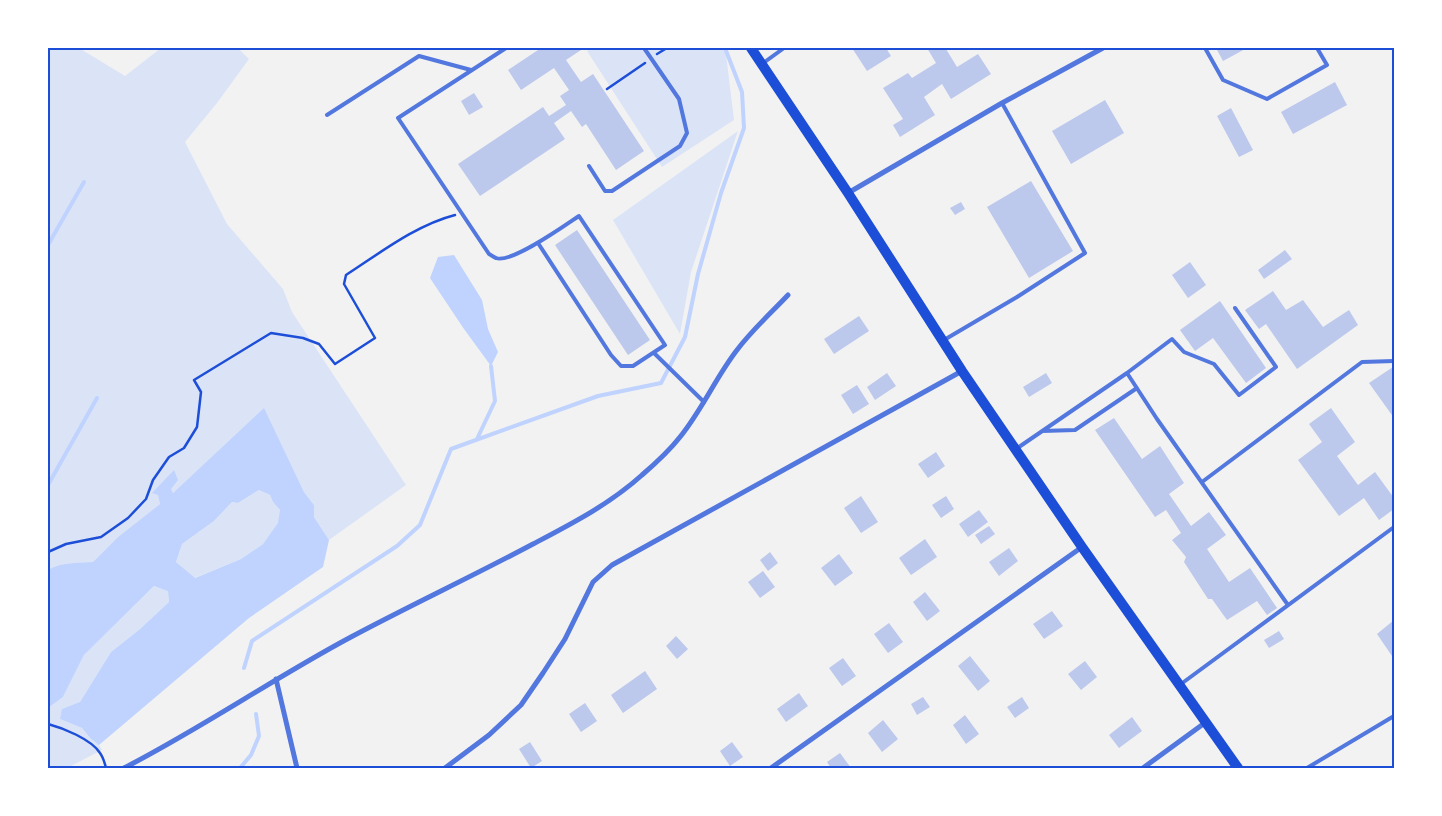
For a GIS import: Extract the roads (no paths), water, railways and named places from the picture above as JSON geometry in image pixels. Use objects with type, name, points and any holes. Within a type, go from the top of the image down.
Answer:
[{"type":"main road","points":[[751,48],[848,193],[944,340],[962,371],[1082,547],[1238,768]]},
{"type":"street","points":[[848,193],[1002,103],[1103,48]]},
{"type":"street","points":[[124,768],[155,752],[276,679],[352,637],[552,534],[608,501],[664,456],[681,436],[737,349],[788,295]]},
{"type":"street","points":[[445,768],[489,736],[521,705],[565,639],[593,582],[612,565],[962,371]]},
{"type":"street","points":[[770,768],[1082,547]]},
{"type":"street","points":[[276,679],[297,768]]},
{"type":"street","points":[[1143,768],[1206,722]]},
{"type":"lane","points":[[506,48],[398,118],[489,254],[496,259],[508,258],[538,243],[579,216],[665,345],[634,366],[621,366],[611,355],[538,243]]},
{"type":"lane","points":[[589,166],[605,191],[612,191],[680,146],[687,133],[679,99],[644,48]]},
{"type":"lane","points":[[762,64],[784,48]]},
{"type":"lane","points":[[1205,48],[1223,80],[1267,99],[1327,65],[1317,48]]},
{"type":"lane","points":[[327,115],[419,56],[470,70]]},
{"type":"lane","points":[[944,340],[1017,297],[1085,253],[1002,103]]},
{"type":"lane","points":[[1015,449],[1127,373],[1172,339],[1184,352],[1214,364],[1239,395],[1276,367],[1235,308]]},
{"type":"lane","points":[[654,353],[704,402]]},
{"type":"lane","points":[[1202,482],[1362,362],[1394,361]]},
{"type":"lane","points":[[1127,373],[1157,420],[1288,605]]},
{"type":"lane","points":[[1042,431],[1075,430],[1137,388]]},
{"type":"lane","points":[[1179,686],[1394,527]]},
{"type":"lane","points":[[1307,768],[1394,716]]},
{"type":"water","points":[[454,255],[482,300],[488,329],[498,352],[491,366],[430,278],[438,257]]},
{"type":"water","points":[[264,408],[304,492],[314,505],[314,517],[329,540],[323,567],[249,618],[99,745],[82,728],[60,719],[62,709],[80,702],[111,652],[140,629],[169,602],[168,591],[154,586],[84,655],[63,697],[48,708],[48,570],[64,564],[93,562],[118,537],[160,504],[158,495],[152,493],[174,470],[178,480],[171,489],[173,493]],"holes":[[[259,490],[270,495],[280,510],[278,523],[263,544],[241,559],[195,578],[176,562],[182,544],[214,521],[232,502],[238,503]]]},
{"type":"waterway","points":[[244,668],[252,641],[397,546],[420,525],[451,449],[598,396],[661,383],[685,337],[698,274],[721,193],[744,128],[742,92],[725,48]]},
{"type":"waterway","points":[[48,245],[84,182]]},
{"type":"waterway","points":[[477,439],[495,401],[491,366]]},
{"type":"waterway","points":[[48,485],[97,398]]},
{"type":"waterway","points":[[240,768],[251,755],[259,736],[256,714]]}]
